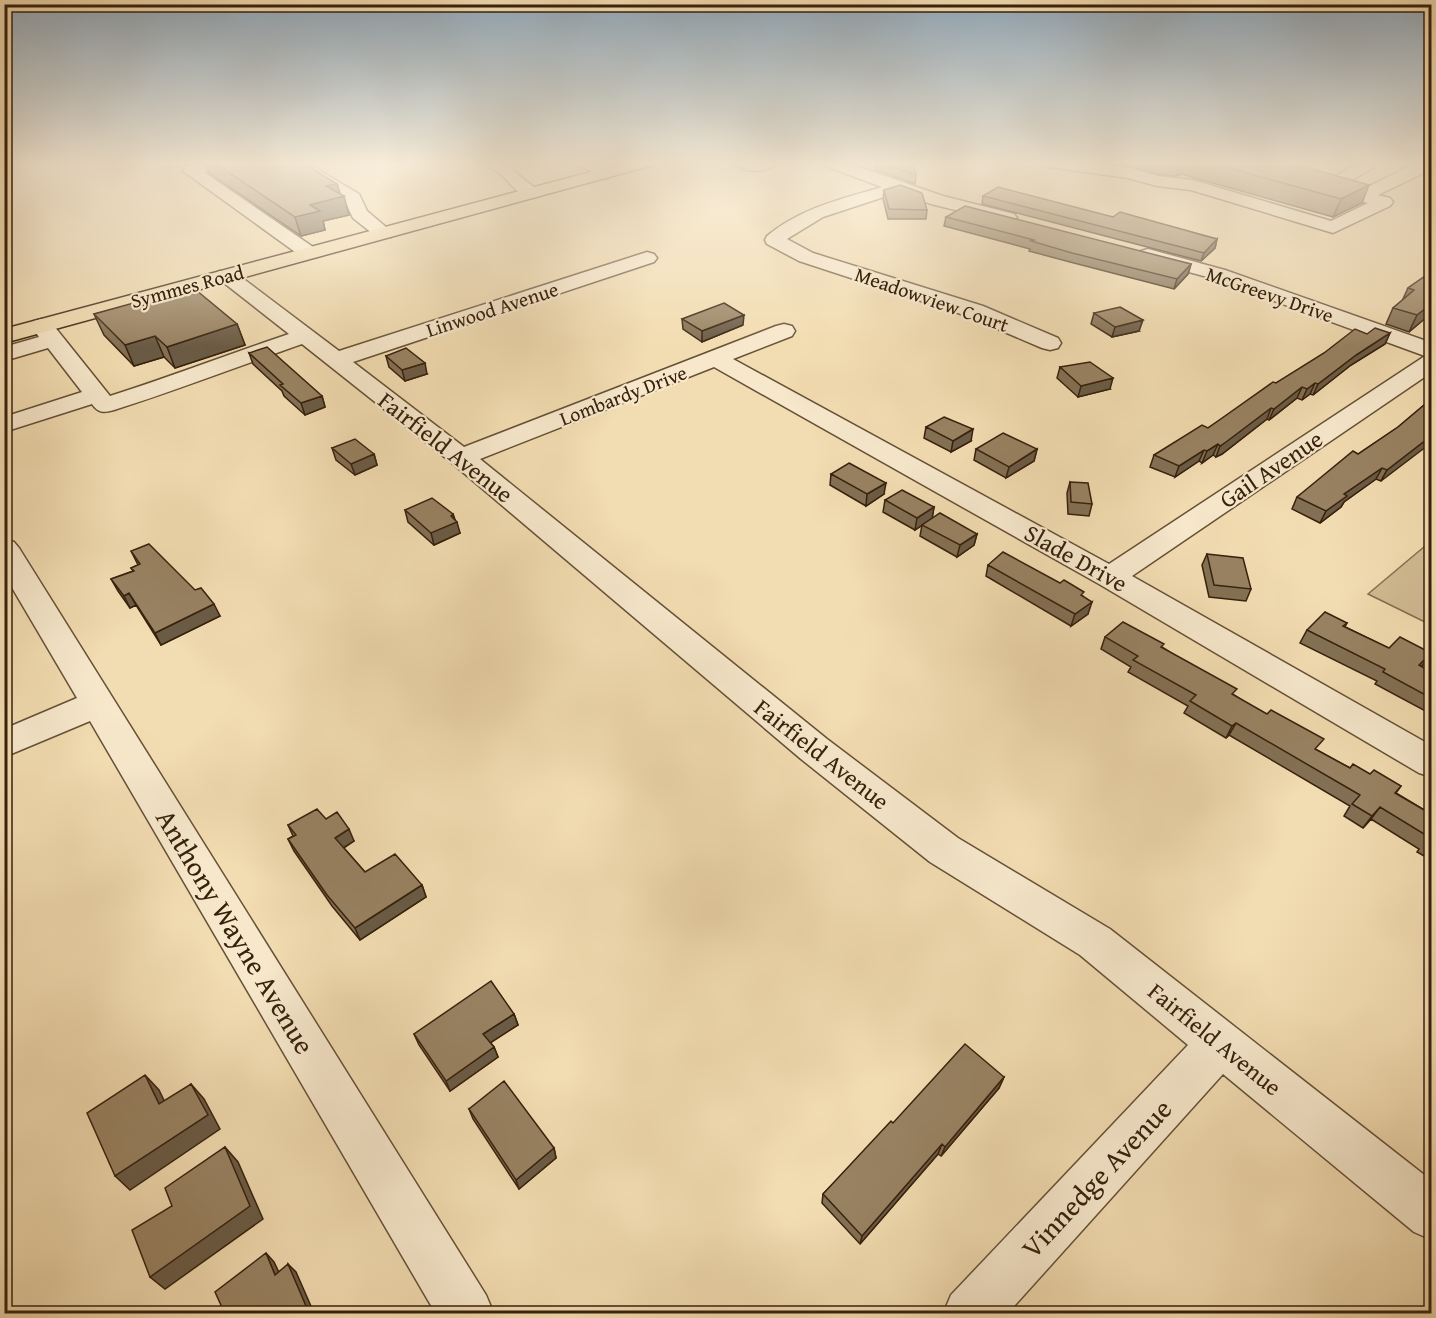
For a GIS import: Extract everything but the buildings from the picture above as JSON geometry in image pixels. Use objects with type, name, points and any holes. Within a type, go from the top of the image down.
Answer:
[{"type":"main road","name":"Symmes Road","points":[[4,336],[47,333],[226,275],[419,224]]},
{"type":"street","points":[[267,224],[309,253]]},
{"type":"street","points":[[372,224],[384,233]]},
{"type":"street","name":"Meadowview Court","points":[[794,224],[774,240],[806,257],[975,310],[1050,343]]},
{"type":"street","points":[[1321,224],[1333,227],[1340,224]]},
{"type":"street","name":"McGreevy Drive","points":[[1129,250],[1218,274],[1431,351]]},
{"type":"street","name":"Linwood Avenue","points":[[336,360],[647,258]]},
{"type":"street","name":"Fairfield Avenue","points":[[226,275],[461,457],[823,756],[944,850],[1095,942],[1431,1214]]},
{"type":"street","name":"Lombardy Drive","points":[[461,457],[784,332]]},
{"type":"street","points":[[4,354],[47,333],[105,405],[170,385],[207,369],[304,336]]},
{"type":"street","name":"Slade Drive","points":[[717,359],[1110,577],[1431,763]]},
{"type":"street","name":"Gail Avenue","points":[[1110,577],[1431,361]]},
{"type":"street","points":[[4,425],[96,395]]},
{"type":"street","name":"Anthony Wayne Avenue","points":[[4,548],[467,1314]]},
{"type":"street","points":[[4,744],[98,703]]},
{"type":"street","name":"Vinnedge Avenue","points":[[970,1314],[1221,1043]]},
{"type":"shaded area","points":[[1431,541],[1431,625],[1368,594]]}]
